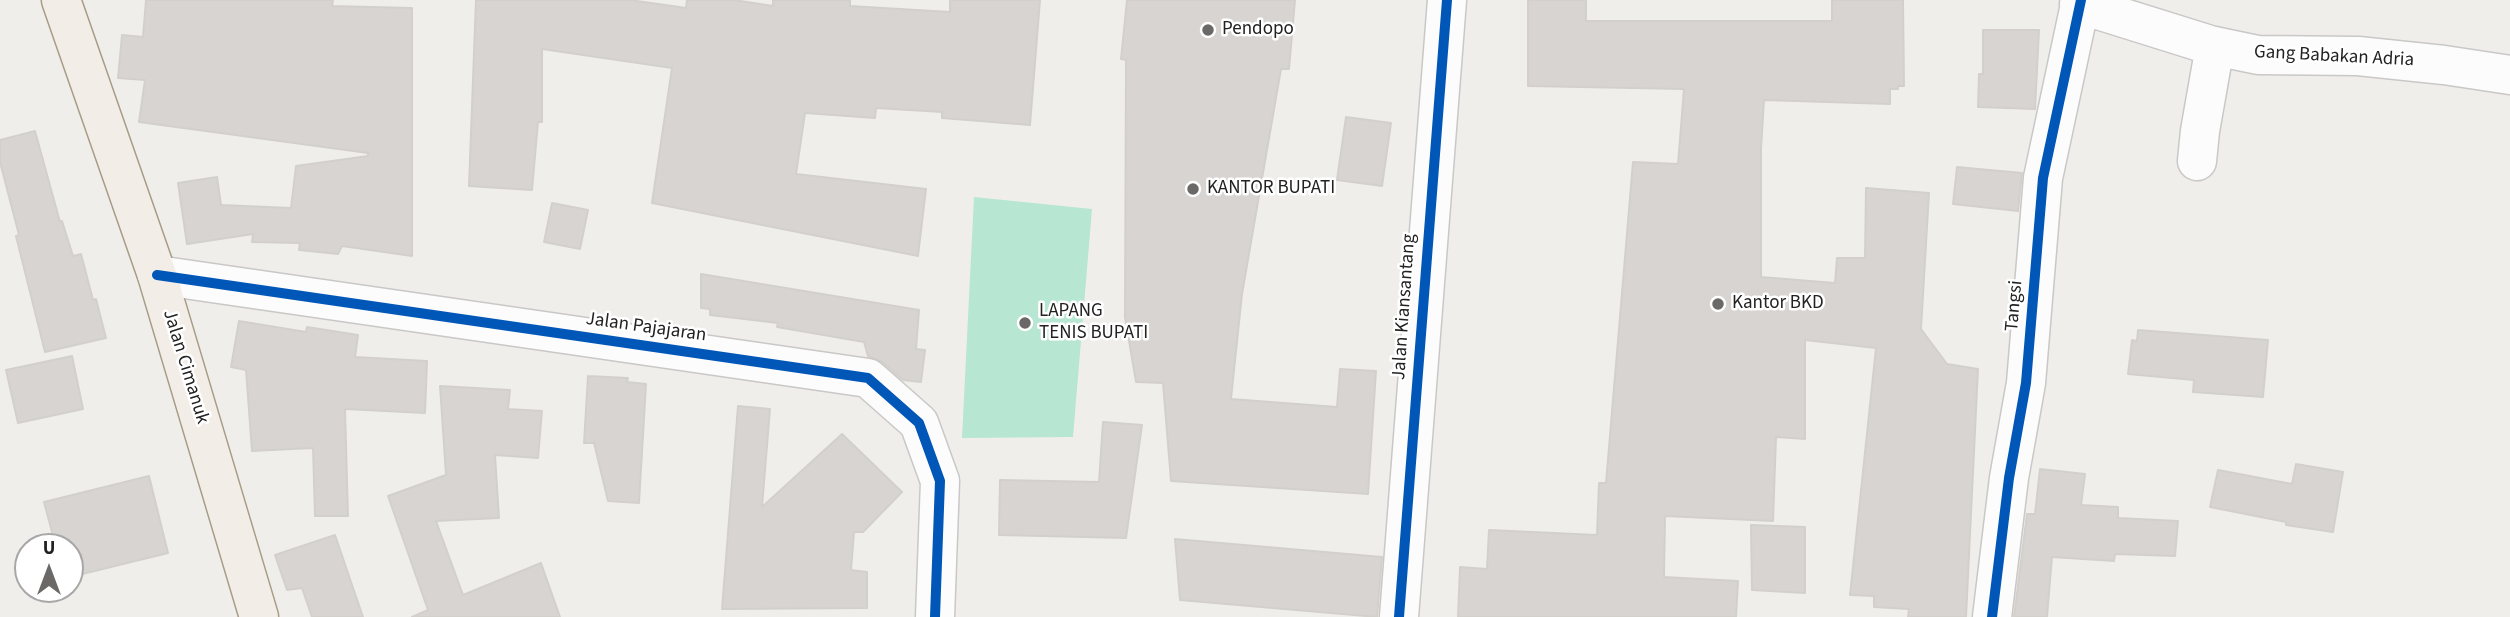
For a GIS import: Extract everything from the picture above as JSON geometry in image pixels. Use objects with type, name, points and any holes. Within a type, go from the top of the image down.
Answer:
[{"type":"main road","name":"Jalan Cimanuk","points":[[61,0],[157,275],[259,617]]},
{"type":"street","name":"Jalan Kiansantang","points":[[1399,617],[1447,0]]},
{"type":"street","name":"Gang Babakan Adria","points":[[2080,2],[2215,46],[2258,55],[2358,56],[2510,75]]},
{"type":"street","name":"Tangsi","points":[[1992,617],[2010,478],[2026,383],[2043,178],[2080,2]]},
{"type":"street","points":[[2197,161],[2215,46]]},
{"type":"street","name":"Jalan Pajajaran","points":[[157,275],[868,378],[919,423],[940,481],[935,617]]},
{"type":"green space","name":"LAPANG TENIS BUPATI","points":[[974,197],[1092,209],[1073,437],[962,438]]},
{"type":"building","points":[[146,0],[333,0],[332,6],[412,8],[412,256],[342,246],[338,254],[299,250],[300,243],[252,242],[253,234],[187,244],[178,183],[217,177],[221,205],[291,208],[296,166],[368,156],[368,153],[139,122],[145,80],[118,78],[122,35],[143,37]]},
{"type":"building","points":[[476,0],[630,0],[686,8],[687,0],[734,0],[773,6],[773,0],[850,0],[850,6],[950,12],[950,0],[1040,0],[1030,125],[942,118],[942,112],[876,108],[875,118],[805,113],[796,174],[926,189],[918,256],[652,203],[672,68],[542,49],[542,122],[538,122],[532,190],[469,186]]},
{"type":"building","points":[[1127,0],[1295,0],[1289,69],[1281,69],[1242,294],[1231,399],[1337,407],[1340,369],[1376,371],[1368,494],[1171,481],[1163,383],[1136,382],[1125,317],[1126,60],[1121,59]]},
{"type":"building","points":[[1528,0],[1586,0],[1586,21],[1832,21],[1832,0],[1903,0],[1904,86],[1890,89],[1890,104],[1764,100],[1761,149],[1761,277],[1835,283],[1837,258],[1865,258],[1866,188],[1929,193],[1921,329],[1947,364],[1978,369],[1966,617],[1908,617],[1909,609],[1874,607],[1874,596],[1850,595],[1876,348],[1805,340],[1805,439],[1776,437],[1773,521],[1665,516],[1664,577],[1738,581],[1736,617],[1458,617],[1460,567],[1487,569],[1489,530],[1597,535],[1599,483],[1606,483],[1633,162],[1678,164],[1684,89],[1528,86]]},
{"type":"building","points":[[1983,30],[2039,30],[2035,109],[1978,107],[1979,74],[1983,74]]},
{"type":"building","points":[[1346,117],[1391,123],[1382,186],[1337,180]]},
{"type":"building","points":[[35,131],[60,222],[62,221],[73,256],[81,254],[106,338],[45,352],[0,162],[0,140]]},
{"type":"building","points":[[1957,167],[2022,173],[2018,211],[1953,204]]},
{"type":"building","points":[[552,203],[588,210],[580,249],[544,242]]},
{"type":"building","points":[[701,274],[919,310],[916,349],[925,350],[921,382],[903,380],[882,362],[868,356],[864,342],[777,327],[778,323],[710,315],[710,309],[701,308]]},
{"type":"building","points":[[239,321],[306,332],[307,327],[358,335],[355,357],[427,361],[425,413],[345,409],[348,516],[315,516],[313,448],[252,451],[246,370],[231,367]]},
{"type":"building","points":[[2138,330],[2268,340],[2263,397],[2193,392],[2194,380],[2128,374],[2132,340],[2137,341]]},
{"type":"building","points":[[72,356],[83,409],[18,423],[6,370]]},
{"type":"building","points":[[588,376],[628,378],[627,382],[646,384],[639,503],[608,501],[594,443],[584,443]]},
{"type":"building","points":[[440,386],[510,390],[508,409],[542,411],[538,458],[495,455],[499,518],[436,521],[463,595],[541,563],[560,617],[412,617],[428,610],[388,496],[446,475]]},
{"type":"building","points":[[738,406],[770,409],[762,507],[842,434],[902,492],[863,532],[854,532],[851,570],[867,572],[867,608],[722,609]]},
{"type":"building","points":[[1103,422],[1142,425],[1126,538],[999,535],[1000,480],[1099,482]]},
{"type":"building","points":[[2296,464],[2343,472],[2333,532],[2286,525],[2286,522],[2210,507],[2218,470],[2292,484]]},
{"type":"building","points":[[2040,469],[2085,474],[2081,505],[2118,507],[2118,518],[2178,521],[2175,556],[2115,554],[2114,561],[2052,557],[2047,617],[2014,617],[2027,514],[2035,514]]},
{"type":"building","points":[[149,476],[168,553],[84,574],[84,533],[52,533],[44,502]]},
{"type":"building","points":[[1751,525],[1805,527],[1805,593],[1752,590]]},
{"type":"building","points":[[335,535],[363,617],[312,617],[302,588],[287,590],[275,555]]},
{"type":"building","points":[[1175,539],[1382,557],[1377,617],[1180,600]]},
{"type":"cycle path","points":[[1399,617],[1447,0]]},
{"type":"cycle path","points":[[1992,617],[2009,478],[2026,383],[2043,178],[2081,0]]},
{"type":"cycle path","points":[[157,275],[868,378],[919,423],[940,481],[935,617]]},
{"type":"place","name":"Pendopo","points":[[1208,30]]},
{"type":"place","name":"KANTOR BUPATI","points":[[1193,189]]},
{"type":"place","name":"Kantor BKD","points":[[1718,304]]},
{"type":"place","name":"LAPANG TENIS BUPATI","points":[[1025,323]]}]
